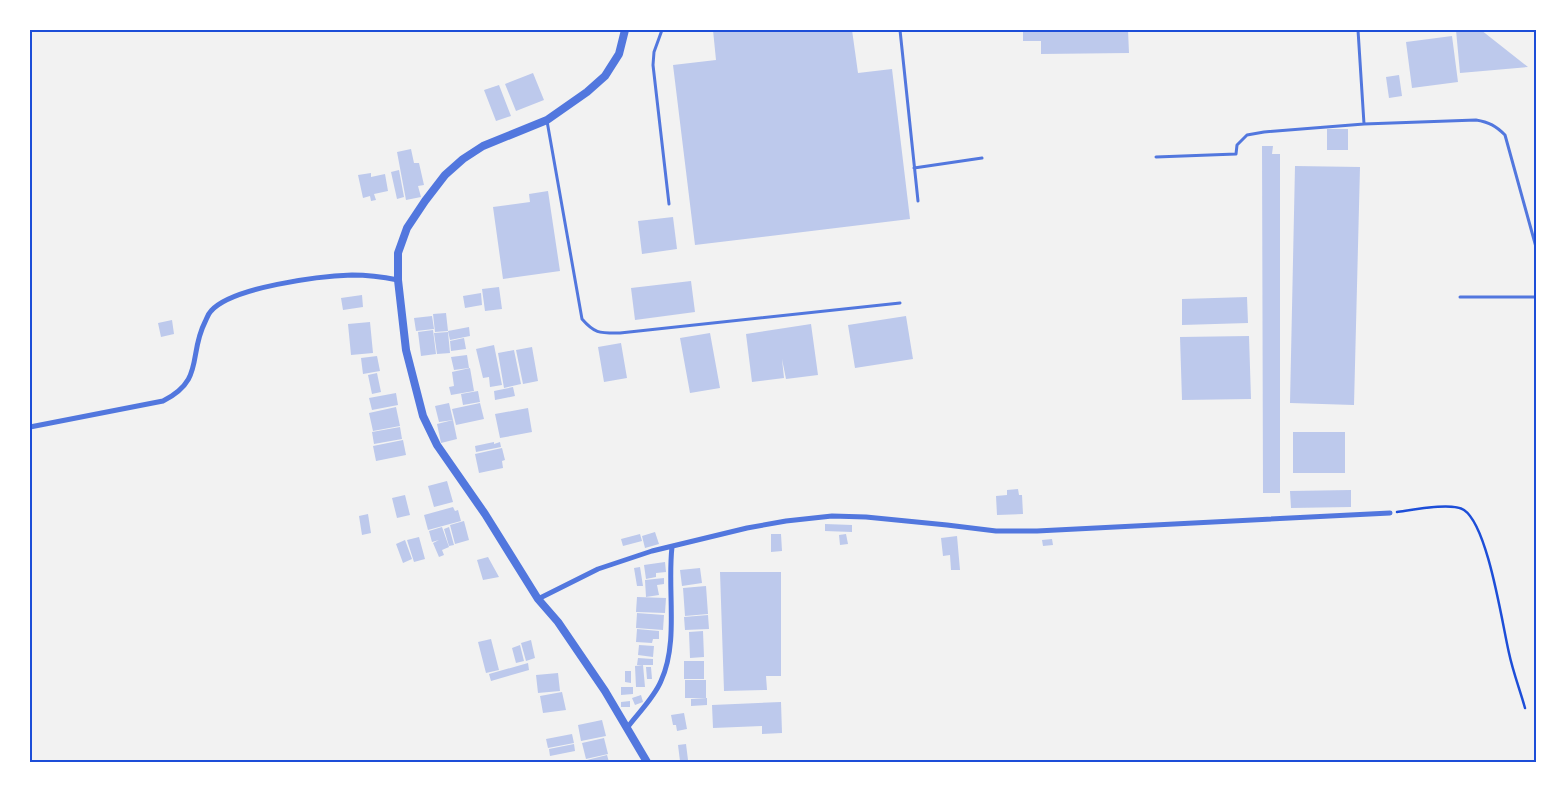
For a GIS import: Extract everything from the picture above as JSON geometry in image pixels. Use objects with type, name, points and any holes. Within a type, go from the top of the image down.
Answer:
[{"type":"street","points":[[625,30],[619,54],[605,76],[587,92],[547,120],[483,146],[463,159],[445,175],[407,228],[398,253],[398,280],[406,350],[423,416],[437,445],[485,514],[538,599],[558,622],[605,691],[647,762]]},
{"type":"street","points":[[30,426],[163,401],[176,394],[186,384],[193,371],[200,333],[210,312],[225,300],[251,290],[312,279],[351,275],[398,280]]},
{"type":"street","points":[[538,599],[598,569],[652,551],[672,548],[747,528],[832,516],[866,517],[996,531],[1037,532],[1247,522],[1390,512]]},
{"type":"street","points":[[627,728],[662,681],[672,631],[670,569],[672,548]]},
{"type":"lane","points":[[662,30],[654,52],[653,64],[669,204]]},
{"type":"lane","points":[[900,30],[918,201]]},
{"type":"lane","points":[[1358,30],[1364,124]]},
{"type":"lane","points":[[547,120],[582,319],[591,330],[605,333],[620,333],[900,303]]},
{"type":"lane","points":[[1156,157],[1236,154],[1237,145],[1247,135],[1264,132],[1364,124],[1476,120],[1491,123],[1505,135],[1536,247]]},
{"type":"lane","points":[[914,168],[982,158]]},
{"type":"lane","points":[[1460,296],[1536,297]]},
{"type":"path","points":[[1390,512],[1452,506],[1464,509],[1474,519],[1481,536],[1491,573],[1509,656],[1525,708]]},
{"type":"building","points":[[713,30],[852,30],[858,73],[892,69],[910,219],[695,245],[673,65],[716,60]]},
{"type":"building","points":[[1023,30],[1128,30],[1129,53],[1041,54],[1041,41],[1023,41]]},
{"type":"building","points":[[1456,30],[1481,30],[1528,67],[1460,73]]},
{"type":"building","points":[[1452,36],[1458,82],[1412,88],[1406,42]]},
{"type":"building","points":[[533,73],[544,100],[516,111],[505,84]]},
{"type":"building","points":[[1399,75],[1402,96],[1389,98],[1386,77]]},
{"type":"building","points":[[499,85],[511,116],[496,121],[484,90]]},
{"type":"building","points":[[1327,129],[1348,129],[1348,150],[1327,150]]},
{"type":"building","points":[[1262,146],[1273,146],[1272,154],[1280,154],[1280,493],[1263,493]]},
{"type":"building","points":[[411,149],[414,163],[419,163],[424,185],[418,186],[421,197],[406,200],[397,152]]},
{"type":"building","points":[[1295,166],[1360,167],[1354,405],[1290,403]]},
{"type":"building","points":[[399,170],[404,197],[397,199],[391,172]]},
{"type":"building","points":[[371,173],[371,177],[385,174],[388,191],[374,194],[376,200],[371,201],[370,196],[363,198],[358,175]]},
{"type":"building","points":[[548,191],[560,271],[503,279],[493,207],[530,202],[529,194]]},
{"type":"building","points":[[673,217],[677,249],[642,254],[638,221]]},
{"type":"building","points":[[691,281],[695,312],[635,320],[631,288]]},
{"type":"building","points":[[499,287],[502,309],[485,311],[482,289]]},
{"type":"building","points":[[481,293],[482,305],[465,308],[463,296]]},
{"type":"building","points":[[362,295],[363,307],[343,310],[341,298]]},
{"type":"building","points":[[1247,297],[1248,323],[1182,325],[1182,299]]},
{"type":"building","points":[[446,313],[448,331],[435,332],[433,314]]},
{"type":"building","points":[[432,316],[434,329],[416,331],[414,318]]},
{"type":"building","points":[[906,316],[913,359],[855,368],[848,325]]},
{"type":"building","points":[[172,320],[174,334],[161,337],[158,323]]},
{"type":"building","points":[[370,322],[373,353],[351,355],[348,324]]},
{"type":"building","points":[[811,324],[818,375],[786,379],[782,359],[784,378],[752,382],[746,334]]},
{"type":"building","points":[[469,327],[470,336],[450,340],[448,331]]},
{"type":"building","points":[[433,330],[436,354],[421,356],[418,332]]},
{"type":"building","points":[[448,332],[450,353],[437,354],[434,333]]},
{"type":"building","points":[[710,333],[720,388],[690,393],[680,338]]},
{"type":"building","points":[[1249,336],[1251,399],[1182,400],[1180,337]]},
{"type":"building","points":[[464,338],[466,349],[451,351],[450,341]]},
{"type":"building","points":[[621,343],[627,378],[604,382],[598,347]]},
{"type":"building","points":[[494,345],[502,385],[490,387],[489,377],[483,378],[476,349]]},
{"type":"building","points":[[532,347],[538,381],[523,384],[516,350]]},
{"type":"building","points":[[514,350],[521,384],[504,388],[498,353]]},
{"type":"building","points":[[467,355],[469,368],[454,370],[451,357]]},
{"type":"building","points":[[377,356],[380,371],[363,374],[361,358]]},
{"type":"building","points":[[470,368],[474,391],[451,395],[449,387],[454,386],[452,372]]},
{"type":"building","points":[[377,373],[381,392],[372,394],[368,375]]},
{"type":"building","points":[[513,387],[515,396],[495,400],[494,391]]},
{"type":"building","points":[[478,391],[480,402],[463,405],[461,394]]},
{"type":"building","points":[[396,393],[398,405],[372,410],[369,398]]},
{"type":"building","points":[[449,403],[453,420],[439,422],[435,406]]},
{"type":"building","points":[[480,403],[484,419],[456,425],[452,409]]},
{"type":"building","points":[[396,407],[400,426],[373,431],[369,413]]},
{"type":"building","points":[[528,408],[532,432],[500,438],[495,414]]},
{"type":"building","points":[[453,420],[457,439],[441,443],[437,424]]},
{"type":"building","points":[[400,427],[402,439],[374,444],[372,432]]},
{"type":"building","points":[[1293,432],[1345,432],[1345,473],[1293,473]]},
{"type":"building","points":[[403,440],[406,455],[376,461],[373,446]]},
{"type":"building","points":[[494,442],[494,444],[500,442],[501,447],[476,452],[475,446]]},
{"type":"building","points":[[502,448],[505,460],[502,461],[503,468],[479,473],[475,454]]},
{"type":"building","points":[[447,481],[453,502],[434,507],[428,486]]},
{"type":"building","points":[[1018,489],[1019,495],[1022,495],[1023,514],[997,515],[996,496],[1007,495],[1007,490]]},
{"type":"building","points":[[1351,490],[1351,507],[1291,508],[1290,491]]},
{"type":"building","points":[[405,495],[410,515],[397,518],[392,498]]},
{"type":"building","points":[[453,507],[455,511],[458,510],[461,521],[428,530],[424,515]]},
{"type":"building","points":[[368,514],[371,533],[362,535],[359,516]]},
{"type":"building","points":[[464,521],[469,540],[455,544],[450,525]]},
{"type":"building","points":[[825,524],[852,525],[852,532],[825,531]]},
{"type":"building","points":[[442,527],[449,547],[442,550],[444,555],[439,557],[433,543],[439,540],[432,542],[429,531]]},
{"type":"building","points":[[449,527],[454,545],[449,546],[444,529]]},
{"type":"building","points":[[655,532],[659,544],[645,548],[642,536]]},
{"type":"building","points":[[640,534],[642,541],[623,546],[621,539]]},
{"type":"building","points":[[771,534],[781,534],[782,551],[771,552]]},
{"type":"building","points":[[846,534],[848,544],[840,545],[839,535]]},
{"type":"building","points":[[957,536],[960,570],[951,570],[950,555],[943,556],[941,538]]},
{"type":"building","points":[[419,537],[425,559],[414,562],[407,540]]},
{"type":"building","points":[[1052,539],[1053,545],[1043,546],[1042,540]]},
{"type":"building","points":[[405,540],[412,559],[403,563],[396,544]]},
{"type":"building","points":[[488,557],[499,577],[483,580],[477,560]]},
{"type":"building","points":[[665,562],[666,572],[656,573],[656,577],[646,579],[644,565]]},
{"type":"building","points":[[640,567],[643,586],[637,586],[634,568]]},
{"type":"building","points":[[700,568],[702,583],[682,586],[680,570]]},
{"type":"building","points":[[720,572],[781,572],[781,676],[766,676],[767,690],[724,691]]},
{"type":"building","points":[[664,578],[664,584],[657,585],[659,595],[646,597],[645,580]]},
{"type":"building","points":[[706,586],[708,614],[685,616],[683,588]]},
{"type":"building","points":[[637,597],[666,598],[665,613],[636,612]]},
{"type":"building","points":[[637,613],[664,615],[663,630],[636,628]]},
{"type":"building","points":[[708,615],[709,629],[685,630],[684,617]]},
{"type":"building","points":[[637,629],[659,631],[659,639],[653,639],[652,643],[636,642]]},
{"type":"building","points":[[703,631],[704,657],[690,658],[689,632]]},
{"type":"building","points":[[491,639],[499,670],[486,673],[478,642]]},
{"type":"building","points":[[531,640],[535,658],[526,661],[521,643]]},
{"type":"building","points":[[520,645],[524,661],[516,663],[512,648]]},
{"type":"building","points":[[639,645],[654,646],[653,657],[638,655]]},
{"type":"building","points":[[638,658],[653,659],[653,665],[637,665]]},
{"type":"building","points":[[684,661],[704,661],[704,679],[684,679]]},
{"type":"building","points":[[528,663],[529,670],[491,681],[489,674]]},
{"type":"building","points":[[643,665],[645,687],[636,687],[635,666]]},
{"type":"building","points":[[646,667],[651,667],[652,679],[647,679]]},
{"type":"building","points":[[625,671],[631,671],[631,683],[625,682]]},
{"type":"building","points":[[558,673],[560,691],[538,693],[536,675]]},
{"type":"building","points":[[685,680],[706,680],[706,698],[685,698]]},
{"type":"building","points":[[621,687],[633,687],[633,694],[621,695]]},
{"type":"building","points":[[562,692],[566,710],[543,713],[540,696]]},
{"type":"building","points":[[641,695],[643,702],[635,705],[632,698]]},
{"type":"building","points":[[707,698],[707,705],[691,706],[691,699]]},
{"type":"building","points":[[630,701],[630,707],[621,707],[621,702]]},
{"type":"building","points":[[781,702],[782,733],[762,734],[762,726],[713,728],[712,705]]},
{"type":"building","points":[[684,713],[687,729],[677,731],[676,725],[673,725],[671,715]]},
{"type":"building","points":[[602,720],[606,736],[581,741],[578,725]]},
{"type":"building","points":[[572,734],[574,743],[548,748],[546,739]]},
{"type":"building","points":[[604,738],[608,754],[586,759],[582,743]]},
{"type":"building","points":[[574,744],[575,751],[550,756],[549,749]]},
{"type":"building","points":[[686,744],[688,760],[680,761],[678,745]]},
{"type":"building","points":[[607,755],[609,762],[583,762],[583,761]]}]
